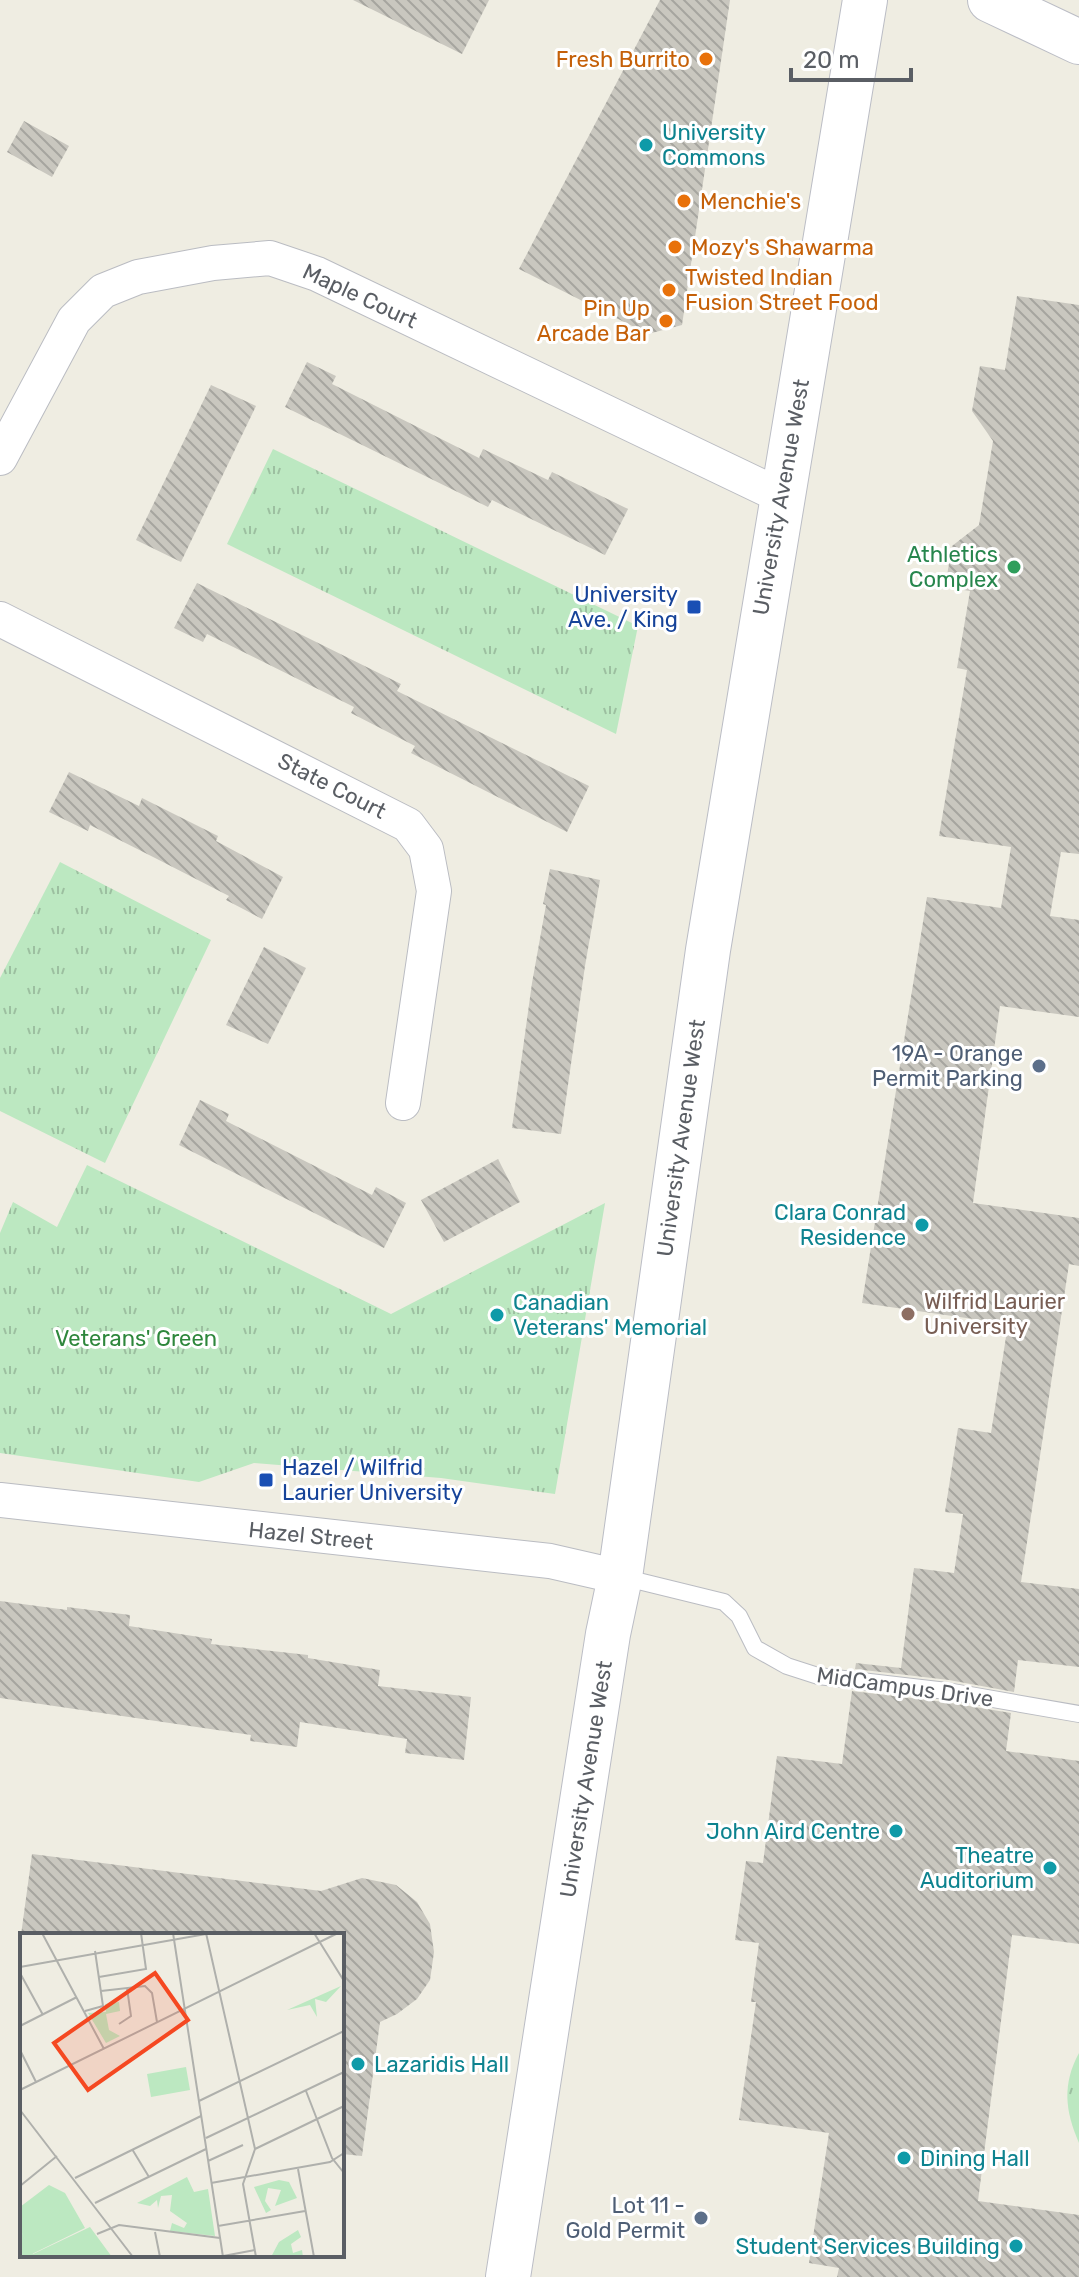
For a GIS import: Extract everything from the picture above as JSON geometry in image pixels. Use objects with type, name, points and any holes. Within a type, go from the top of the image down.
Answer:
[{"type":"main road","name":"University Avenue West","points":[[508,2277],[608,1634],[620,1577],[705,965],[865,0]]},
{"type":"main road","points":[[990,0],[1079,42]]},
{"type":"street","name":"Maple Court","points":[[0,458],[74,320],[103,291],[138,277],[213,263],[270,258],[317,274],[781,496]]},
{"type":"street","name":"State Court","points":[[0,619],[408,825],[426,849],[434,891],[403,1103]]},
{"type":"street","name":"Hazel Street","points":[[0,1500],[550,1561],[620,1577]]},
{"type":"lane","name":"MidCampus Drive","points":[[620,1577],[724,1602],[739,1616],[755,1648],[787,1666],[818,1676],[947,1691],[1079,1714]]},
{"type":"green space","points":[[273,449],[638,626],[616,734],[227,544]]},
{"type":"green space","points":[[60,862],[211,940],[105,1163],[0,1111],[0,978]]},
{"type":"green space","name":"Veterans' Green","points":[[87,1165],[391,1314],[605,1203],[555,1494],[441,1478],[254,1463],[199,1482],[0,1453],[0,1233],[13,1202],[57,1227]]},
{"type":"green space","points":[[1079,2053],[1079,2143],[1067,2098],[1070,2076]]},
{"type":"building","points":[[353,0],[489,0],[462,54]]},
{"type":"building","name":"University Commons","points":[[660,0],[730,0],[682,325],[648,334],[519,269]]},
{"type":"building","points":[[24,121],[69,146],[52,177],[7,152]]},
{"type":"building","points":[[1017,296],[1079,305],[1079,854],[1061,852],[1050,916],[1079,920],[1079,1017],[1000,1006],[973,1203],[1079,1218],[1079,1266],[1069,1264],[1021,1582],[1079,1589],[1079,1667],[1018,1660],[1014,1692],[949,1680],[855,1669],[856,1663],[901,1668],[914,1568],[954,1573],[963,1514],[945,1512],[958,1428],[991,1433],[1008,1324],[862,1303],[927,897],[1001,908],[1011,847],[939,836],[967,670],[957,668],[970,591],[945,587],[952,546],[979,525],[993,441],[972,411],[980,366],[1005,370]]},
{"type":"building","points":[[307,362],[336,376],[332,384],[479,458],[483,449],[548,480],[552,472],[628,509],[605,555],[492,500],[488,507],[285,407]]},
{"type":"building","points":[[211,385],[256,406],[181,562],[136,540]]},
{"type":"building","points":[[197,583],[401,684],[397,691],[589,786],[567,832],[411,753],[415,746],[351,713],[354,707],[207,634],[203,642],[174,628]]},
{"type":"building","points":[[69,772],[139,806],[142,798],[218,836],[216,841],[283,877],[262,919],[226,900],[229,896],[90,825],[88,831],[49,812]]},
{"type":"building","points":[[550,869],[600,880],[561,1134],[512,1128]]},
{"type":"building","points":[[264,947],[306,968],[268,1044],[226,1025]]},
{"type":"building","points":[[200,1100],[229,1114],[226,1121],[372,1195],[376,1187],[406,1203],[384,1248],[179,1145]]},
{"type":"building","points":[[498,1159],[520,1202],[444,1242],[421,1200]]},
{"type":"building","points":[[0,1601],[130,1615],[129,1626],[212,1639],[211,1644],[308,1655],[308,1658],[380,1670],[378,1686],[471,1697],[464,1760],[405,1753],[407,1739],[300,1722],[297,1747],[250,1741],[251,1735],[0,1698]]},
{"type":"building","points":[[852,1691],[1011,1713],[1006,1751],[1079,1761],[1079,1944],[1012,1935],[978,2201],[1079,2215],[1079,2277],[837,2277],[839,2268],[809,2263],[829,2133],[739,2120],[756,2002],[751,2002],[759,1943],[735,1940],[746,1861],[763,1863],[777,1756],[842,1764]]},
{"type":"building","name":"Lazaridis Hall","points":[[32,1854],[321,1891],[362,1878],[396,1885],[417,1902],[430,1924],[434,1952],[430,1980],[417,1999],[380,2022],[362,2156],[344,2154],[344,1933],[21,1933]]},
{"type":"place","name":"Fresh Burrito","points":[[706,59]]},
{"type":"place","name":"University Commons","points":[[646,145]]},
{"type":"place","name":"Menchie's","points":[[684,201]]},
{"type":"place","name":"Mozy's Shawarma","points":[[675,247]]},
{"type":"place","name":"Twisted Indian Fusion Street Food","points":[[669,290]]},
{"type":"place","name":"Pin Up Arcade Bar","points":[[666,321]]},
{"type":"place","name":"Athletics Complex","points":[[1014,567]]},
{"type":"place","name":"University Ave. / King","points":[[694,607]]},
{"type":"place","name":"19A - Orange Permit Parking","points":[[1039,1066]]},
{"type":"place","name":"Clara Conrad Residence","points":[[922,1225]]},
{"type":"place","name":"Wilfrid Laurier University","points":[[908,1314]]},
{"type":"place","name":"Canadian Veterans' Memorial","points":[[497,1315]]},
{"type":"place","name":"Hazel / Wilfrid Laurier University","points":[[266,1480]]},
{"type":"place","name":"John Aird Centre","points":[[896,1831]]},
{"type":"place","name":"Theatre Auditorium","points":[[1050,1868]]},
{"type":"place","name":"Lazaridis Hall","points":[[358,2064]]},
{"type":"place","name":"Dining Hall","points":[[904,2158]]},
{"type":"place","name":"Lot 11 - Gold Permit","points":[[701,2218]]},
{"type":"place","name":"Student Services Building","points":[[1016,2246]]}]
